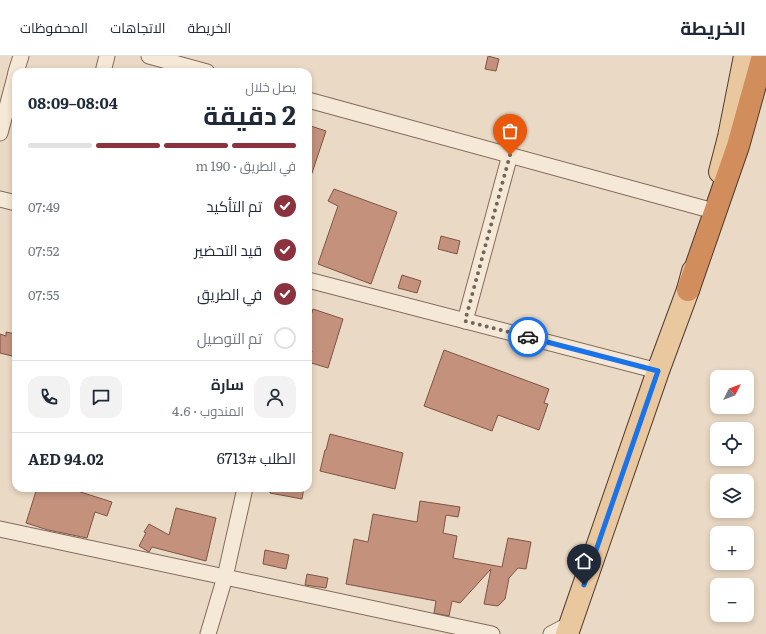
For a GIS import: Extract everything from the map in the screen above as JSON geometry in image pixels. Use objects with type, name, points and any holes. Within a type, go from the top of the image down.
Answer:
[{"type":"highway","points":[[688,290],[738,146],[763,56]]},
{"type":"main road","points":[[568,629],[658,371],[688,290],[729,137],[745,56]]},
{"type":"street","points":[[17,68],[20,56]]},
{"type":"street","points":[[104,68],[107,56]]},
{"type":"street","points":[[149,56],[192,68]]},
{"type":"street","points":[[0,133],[12,87]]},
{"type":"street","points":[[312,101],[710,210]]},
{"type":"street","points":[[465,321],[510,155]]},
{"type":"street","points":[[0,199],[12,202]]},
{"type":"street","points":[[312,281],[658,371]]},
{"type":"street","points":[[208,634],[225,577],[243,492]]},
{"type":"street","points":[[0,529],[492,634]]},
{"type":"street","points":[[551,634],[568,629]]},
{"type":"building","points":[[488,56],[499,59],[496,71],[485,69]]},
{"type":"building","points":[[312,126],[326,131],[312,173]]},
{"type":"building","points":[[334,189],[397,212],[371,284],[318,264],[338,206],[328,201]]},
{"type":"building","points":[[441,236],[460,241],[457,254],[438,249]]},
{"type":"building","points":[[402,275],[421,281],[417,293],[398,288]]},
{"type":"building","points":[[313,309],[343,319],[328,368],[312,363]]},
{"type":"building","points":[[6,332],[12,333],[12,356],[0,353],[0,334],[6,336]]},
{"type":"building","points":[[444,350],[549,389],[544,403],[548,404],[539,430],[498,415],[492,431],[424,406]]},
{"type":"building","points":[[330,434],[403,453],[395,489],[320,471]]},
{"type":"building","points":[[36,492],[81,492],[112,502],[107,516],[95,512],[87,538],[48,530],[26,523]]},
{"type":"building","points":[[270,492],[303,492],[302,499]]},
{"type":"building","points":[[420,501],[460,507],[458,517],[446,515],[443,533],[457,536],[453,558],[502,567],[508,538],[531,542],[526,569],[518,568],[509,578],[505,599],[498,606],[484,604],[491,569],[460,603],[452,601],[449,616],[434,613],[436,601],[346,584],[354,539],[368,542],[373,514],[417,522]]},
{"type":"building","points":[[176,508],[216,518],[206,561],[152,547],[149,552],[139,546],[146,533],[144,532],[149,524],[169,535]]},
{"type":"building","points":[[265,550],[289,555],[286,569],[263,564]]},
{"type":"building","points":[[307,574],[328,578],[326,588],[305,585]]},
{"type":"way so far","points":[[510,155],[465,321],[528,337]]},
{"type":"route","points":[[528,337],[658,371],[584,585]]}]
